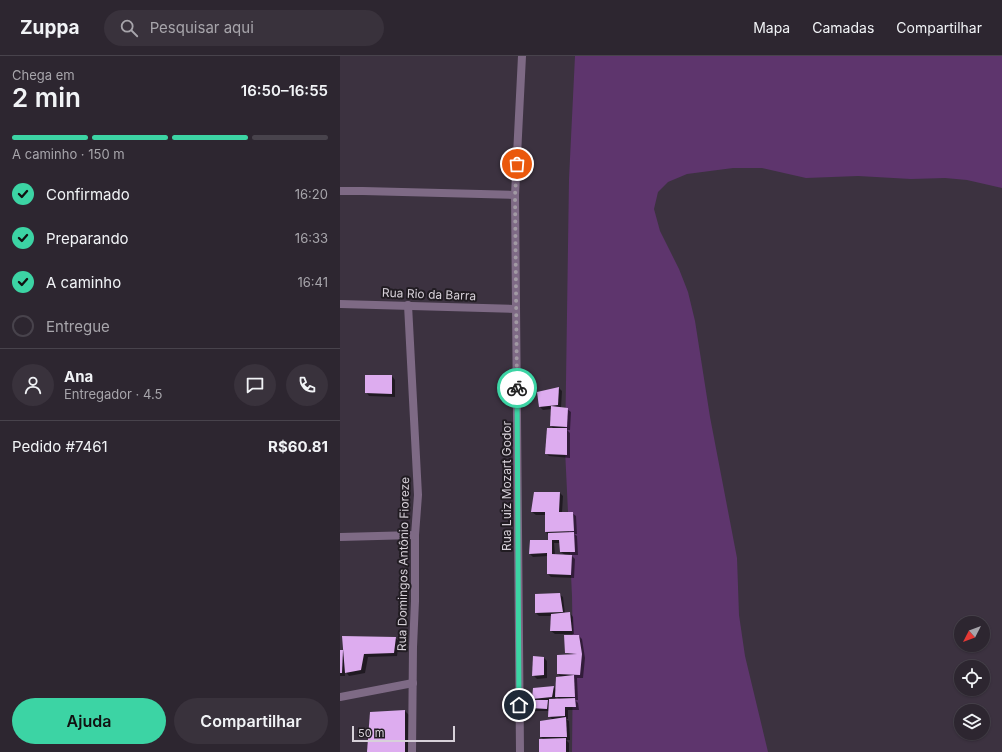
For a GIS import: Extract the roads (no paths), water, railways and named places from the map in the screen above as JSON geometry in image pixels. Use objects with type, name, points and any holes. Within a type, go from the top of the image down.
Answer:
[{"type":"street","name":"Rua Luiz Mozart Godor","points":[[520,752],[515,195],[522,56]]},
{"type":"street","points":[[340,191],[515,195]]},
{"type":"street","name":"Rua Rio da Barra","points":[[340,304],[516,309]]},
{"type":"street","name":"Rua Domingos Antônio Fioreze","points":[[408,305],[418,495],[415,535],[412,752]]},
{"type":"street","points":[[340,537],[415,535]]},
{"type":"street","points":[[340,697],[413,683]]}]
